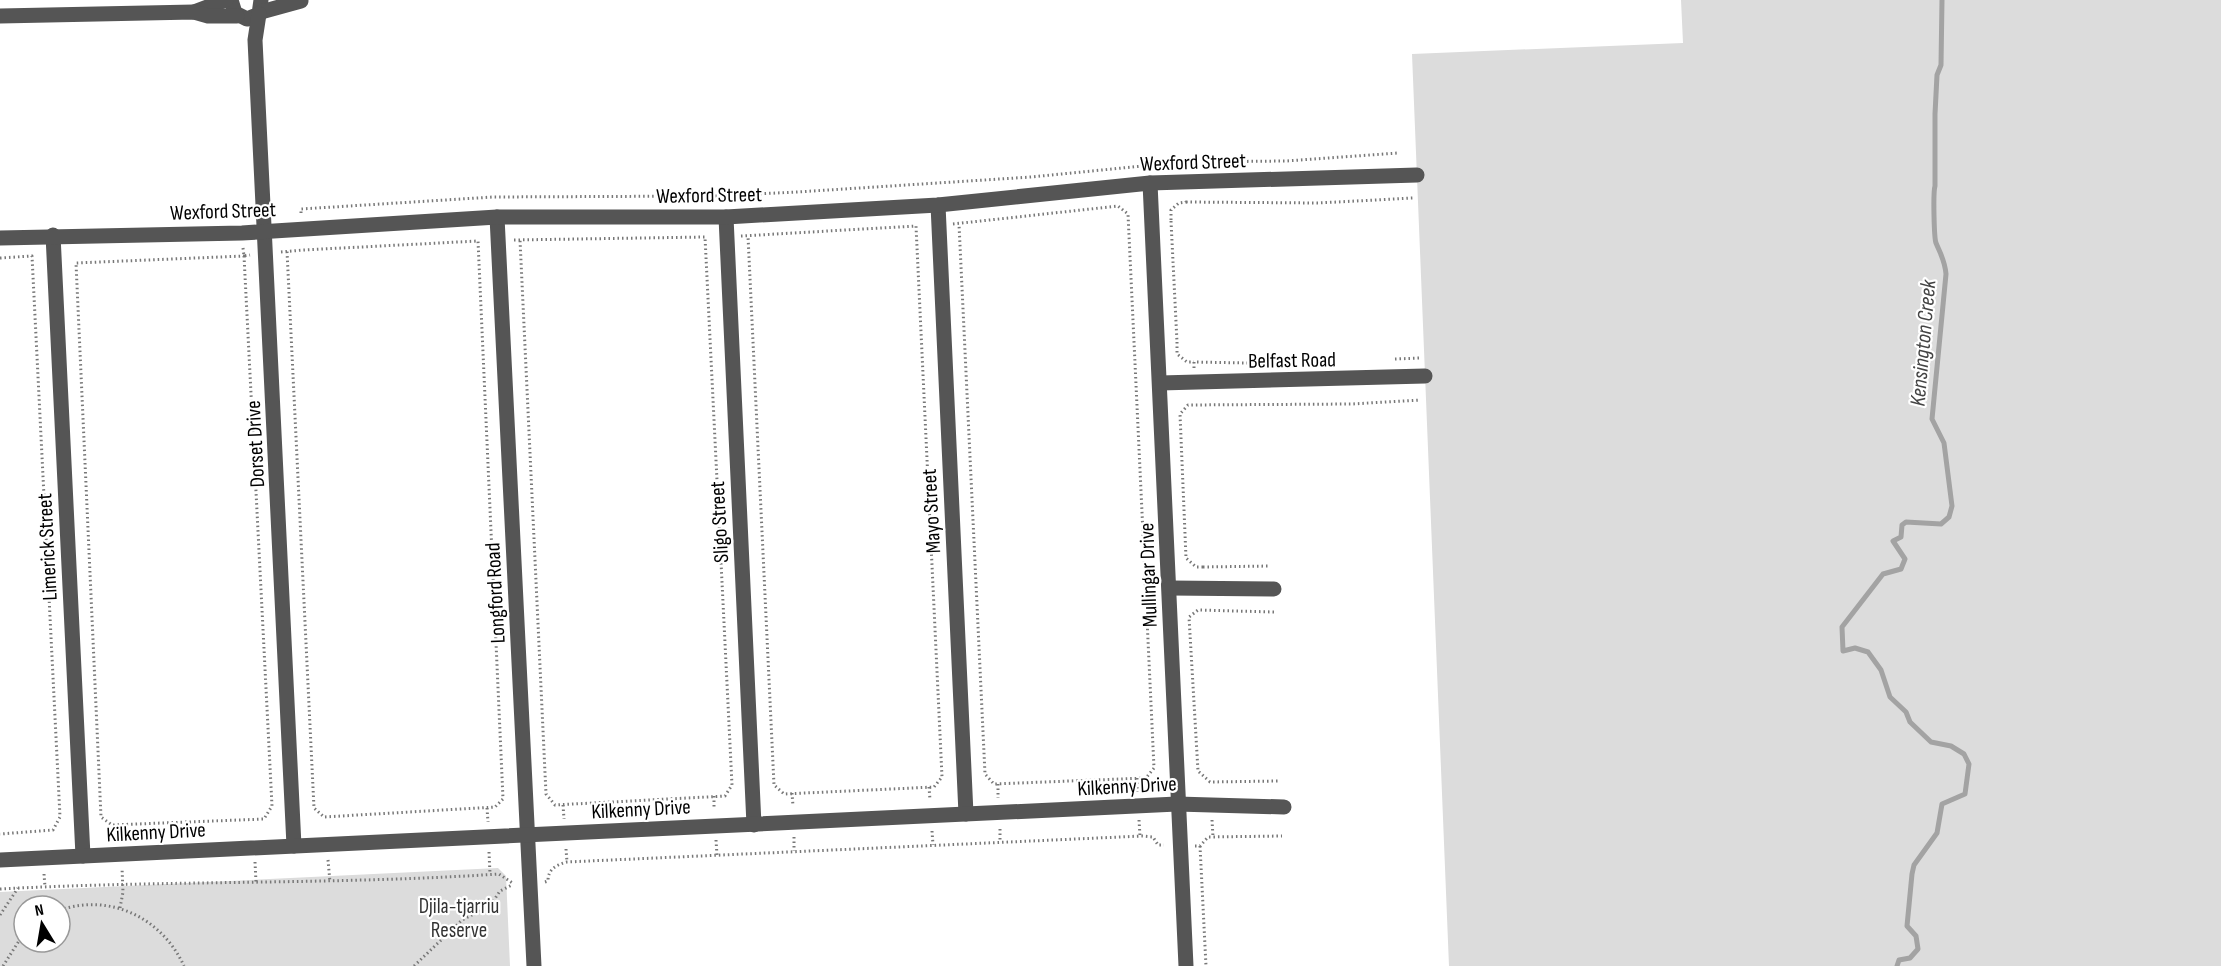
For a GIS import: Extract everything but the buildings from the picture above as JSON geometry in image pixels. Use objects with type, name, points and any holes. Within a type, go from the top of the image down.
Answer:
[{"type":"street","points":[[194,12],[226,0]]},
{"type":"street","name":"Dorset Drive","points":[[231,0],[232,7],[255,40]]},
{"type":"street","points":[[0,16],[194,12],[208,16],[252,18],[260,9],[303,0]]},
{"type":"street","name":"Dorset Drive","points":[[260,9],[255,40],[294,846]]},
{"type":"street","name":"Wexford Street","points":[[0,238],[53,235],[266,232],[497,218],[726,217],[938,205],[1150,183],[1417,175]]},
{"type":"street","name":"Mullingar Drive","points":[[1150,183],[1186,966]]},
{"type":"street","name":"Mayo Street","points":[[938,205],[966,814]]},
{"type":"street","name":"Sligo Street","points":[[726,217],[754,825]]},
{"type":"street","name":"Longford Road","points":[[497,218],[534,966]]},
{"type":"street","name":"Limerick Street","points":[[53,235],[82,856]]},
{"type":"street","name":"Belfast Road","points":[[1160,383],[1425,376]]},
{"type":"street","points":[[1170,588],[1274,589]]},
{"type":"street","name":"Kilkenny Drive","points":[[0,860],[1177,804],[1284,807]]},
{"type":"path","points":[[303,250],[301,209],[337,205],[493,197],[738,195],[972,181],[1183,162]]},
{"type":"path","points":[[1186,202],[1318,203],[1413,198]]},
{"type":"path","points":[[1118,206],[1128,214],[1154,766],[1146,778],[994,784],[985,774],[959,224],[1118,206]]},
{"type":"path","points":[[916,226],[942,777],[934,787],[784,794],[774,785],[748,236],[916,226]]},
{"type":"path","points":[[705,237],[732,787],[725,796],[555,805],[546,794],[520,240],[705,237]]},
{"type":"path","points":[[478,241],[504,799],[495,807],[326,817],[314,808],[287,251],[303,250],[478,241]]},
{"type":"path","points":[[0,258],[32,256],[60,817],[53,830],[0,834]]},
{"type":"path","points":[[244,256],[272,806],[264,819],[120,826],[112,825],[101,817],[76,263],[244,256]]},
{"type":"path","points":[[1203,567],[1196,567],[1186,558],[1180,414],[1188,405],[1342,405],[1420,400]]},
{"type":"path","points":[[1274,612],[1197,610],[1189,617],[1198,771],[1210,782],[1279,781]]},
{"type":"path","points":[[414,966],[462,920],[490,906],[500,891],[512,885],[548,881],[548,876],[556,865],[567,862],[1142,836],[1153,837],[1158,844],[1200,846]]},
{"type":"path","points":[[1206,966],[1200,846],[1208,837],[1282,836]]},
{"type":"path","points":[[489,837],[490,874]]},
{"type":"path","points":[[328,844],[330,882]]},
{"type":"path","points":[[0,889],[123,883],[330,882],[490,874],[499,874],[512,885]]},
{"type":"path","points":[[120,908],[123,883]]},
{"type":"path","points":[[0,915],[18,888]]},
{"type":"path","points":[[72,908],[95,904],[120,908],[141,917],[162,932],[184,966]]},
{"type":"path","points":[[3,966],[12,952]]},
{"type":"green space","points":[[1681,0],[2221,0],[2221,966],[1449,966],[1412,54],[1683,43]]},
{"type":"green space","name":"Djila-tjarriu Reserve","points":[[498,868],[506,876],[510,966],[0,966],[0,892]]},
{"type":"waterway","name":"Kensington Creek","points":[[1897,966],[1899,960],[1910,958],[1918,949],[1916,936],[1907,926],[1914,865],[1937,833],[1942,804],[1965,794],[1969,764],[1964,754],[1951,746],[1931,742],[1910,722],[1906,712],[1890,697],[1881,670],[1868,652],[1855,648],[1843,651],[1842,627],[1883,574],[1901,569],[1905,559],[1893,541],[1901,537],[1902,525],[1906,522],[1941,524],[1949,517],[1952,506],[1944,443],[1932,419],[1946,274],[1936,243],[1934,215],[1935,114],[1937,75],[1941,65],[1942,0]]}]
